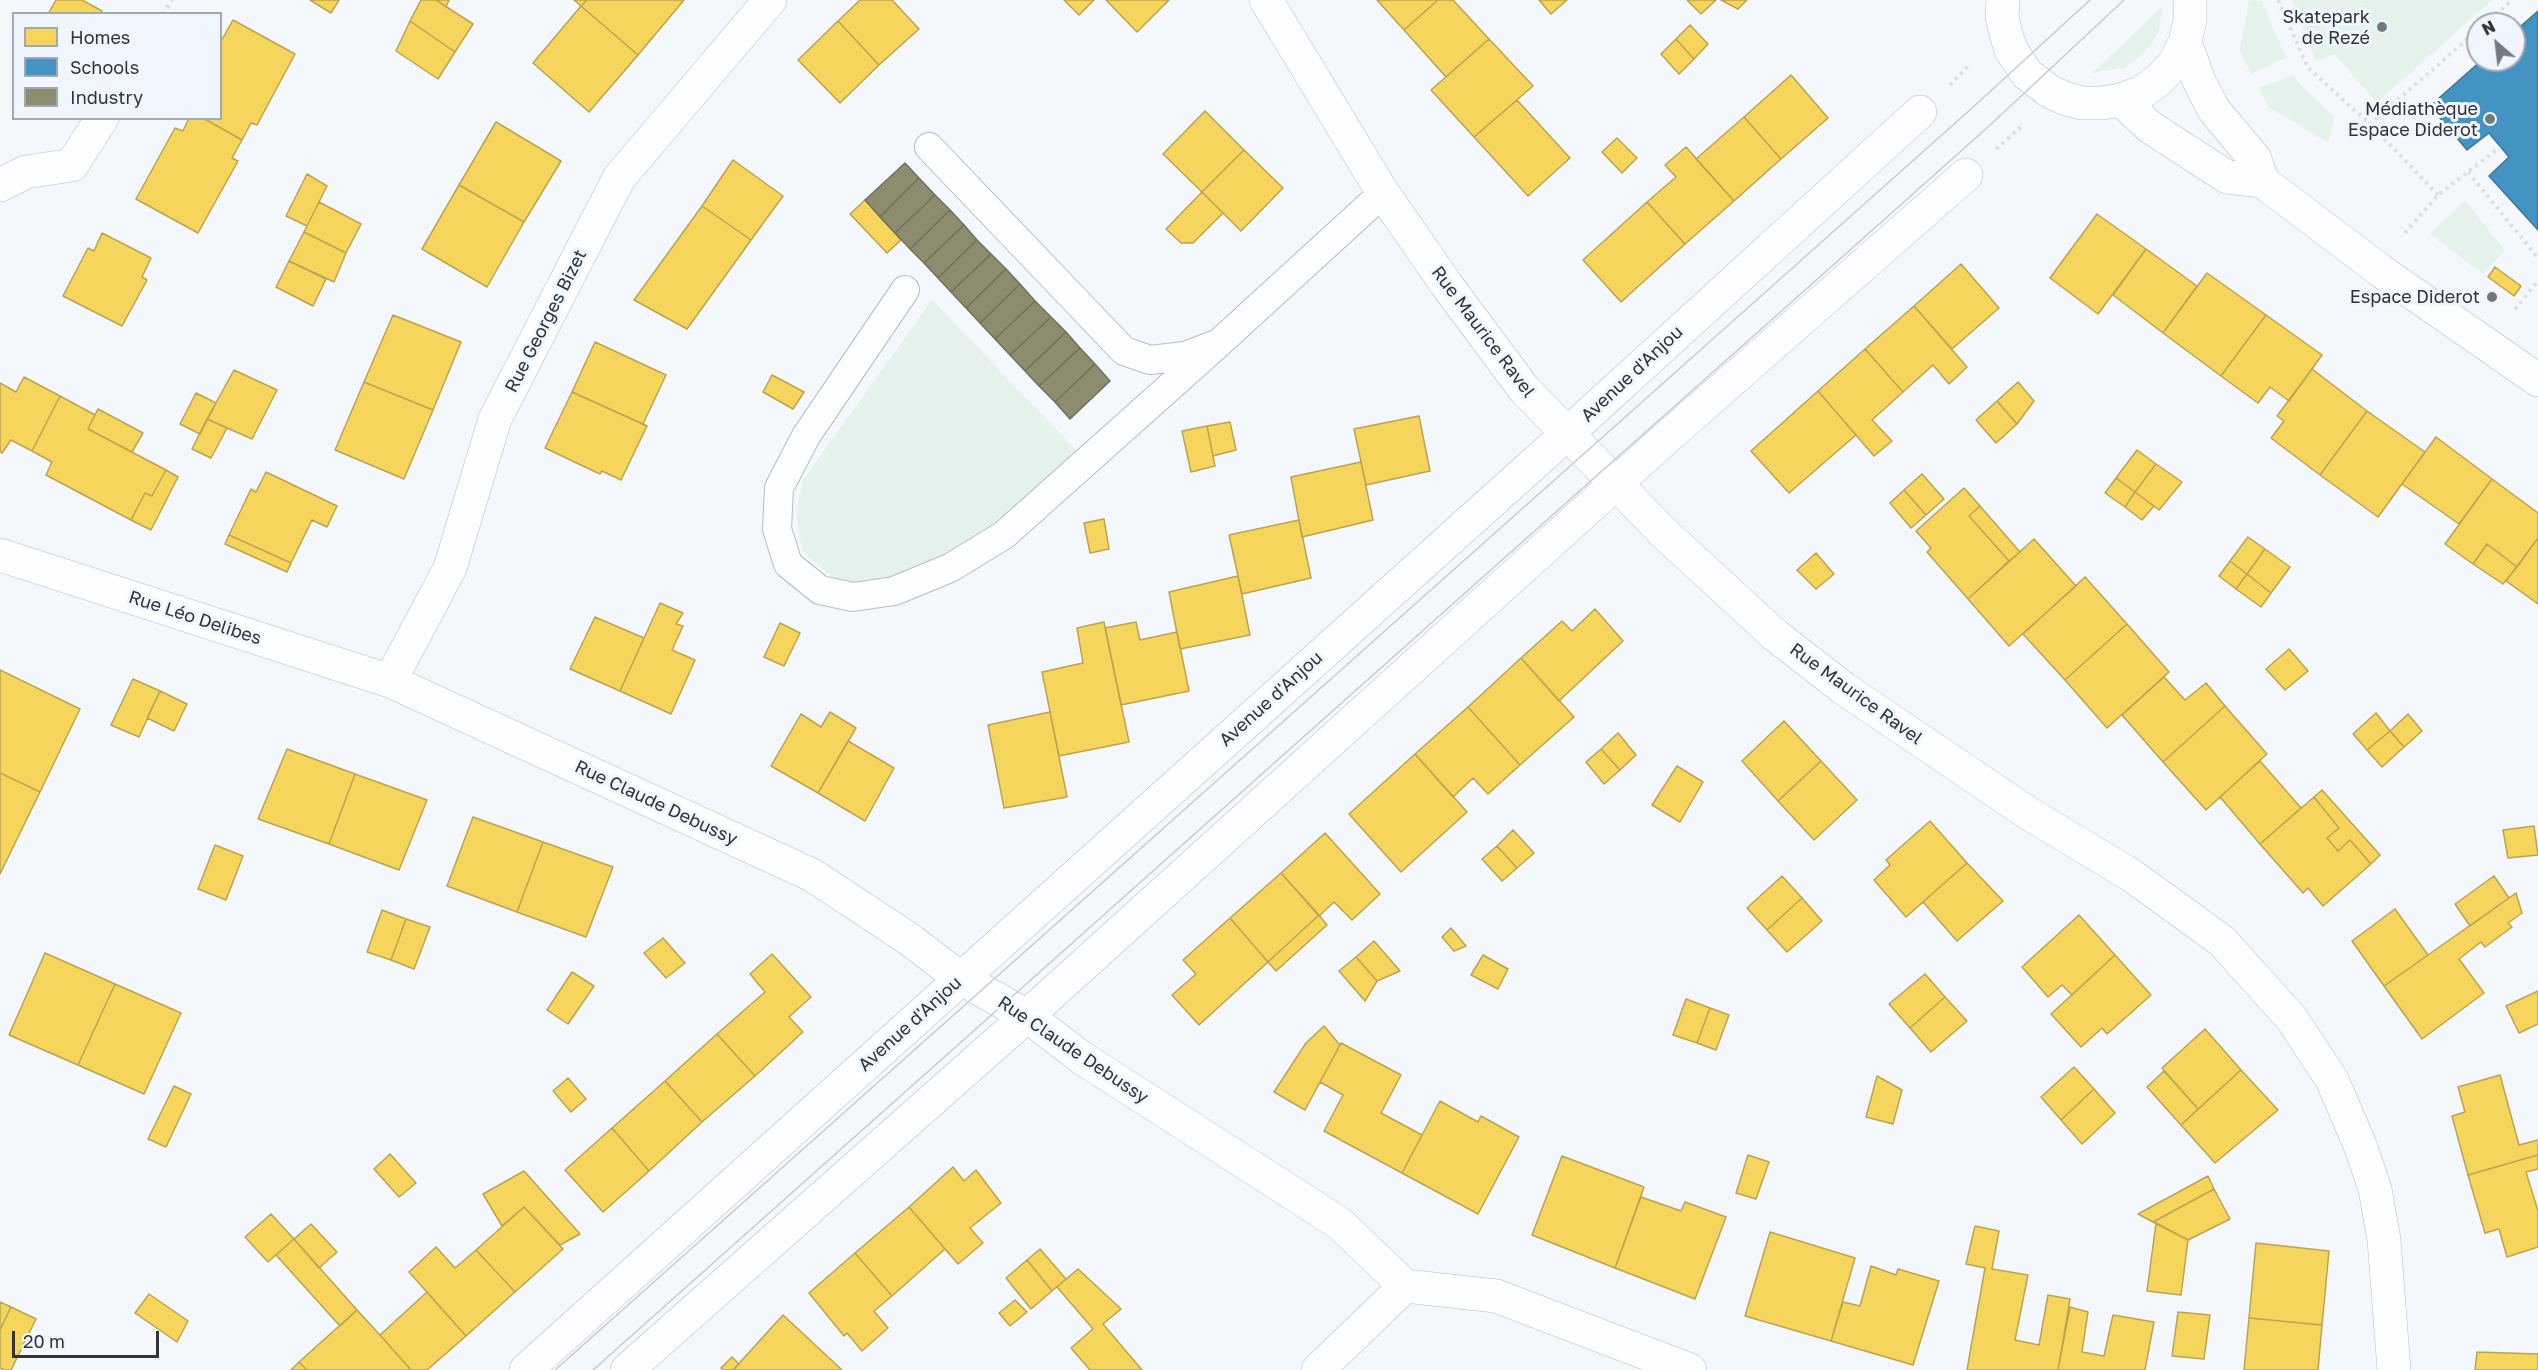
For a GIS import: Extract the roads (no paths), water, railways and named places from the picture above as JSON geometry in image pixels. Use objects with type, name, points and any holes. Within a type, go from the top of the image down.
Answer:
[{"type":"street","name":"Rue Georges Bizet","points":[[390,681],[450,568],[495,419],[619,178],[770,0]]},
{"type":"street","name":"Rue Maurice Ravel","points":[[1266,0],[1383,193],[1446,284],[1524,389],[1665,534],[1775,635],[1843,688],[2028,813],[2131,875],[2222,941],[2292,1019],[2331,1080],[2360,1145],[2374,1189],[2384,1240],[2394,1370]]},
{"type":"street","points":[[2003,9],[2011,50],[2036,82],[2064,98],[2082,103],[2102,103],[2121,100],[2142,92],[2160,79],[2175,62],[2185,42],[2190,20],[2190,0]]},
{"type":"street","points":[[2185,42],[2199,81],[2214,110],[2255,159],[2262,181]]},
{"type":"street","points":[[2121,100],[2150,127],[2227,177],[2262,181],[2381,271],[2538,380]]},
{"type":"street","name":"Avenue d'Anjou","points":[[526,1370],[1568,433],[1920,112]]},
{"type":"street","points":[[0,185],[26,172],[72,165],[101,120]]},
{"type":"street","points":[[627,1370],[1028,1016],[1616,483],[1966,175]]},
{"type":"street","name":"Rue Léo Delibes","points":[[0,555],[390,681]]},
{"type":"street","name":"Rue Claude Debussy","points":[[390,681],[812,875],[909,939],[960,978],[1028,1016],[1082,1058],[1339,1223],[1406,1286]]},
{"type":"street","points":[[1318,1370],[1406,1286],[1496,1296],[1690,1370]]},
{"type":"lane","points":[[929,147],[1124,351],[1150,360],[1185,356],[1219,343]]},
{"type":"lane","points":[[905,290],[806,436],[779,488],[777,529],[788,564],[820,591],[853,597],[894,591],[950,568],[1004,535],[1383,193]]},
{"type":"tram line","points":[[555,1370],[1971,109],[2090,0]]},
{"type":"tram line","points":[[593,1370],[1988,127],[2124,0]]},
{"type":"place","name":"Skatepark de Rezé","points":[[2382,27]]},
{"type":"place","name":"Médiathèque Espace Diderot","points":[[2490,119]]},
{"type":"place","name":"Espace Diderot","points":[[2492,297]]}]
